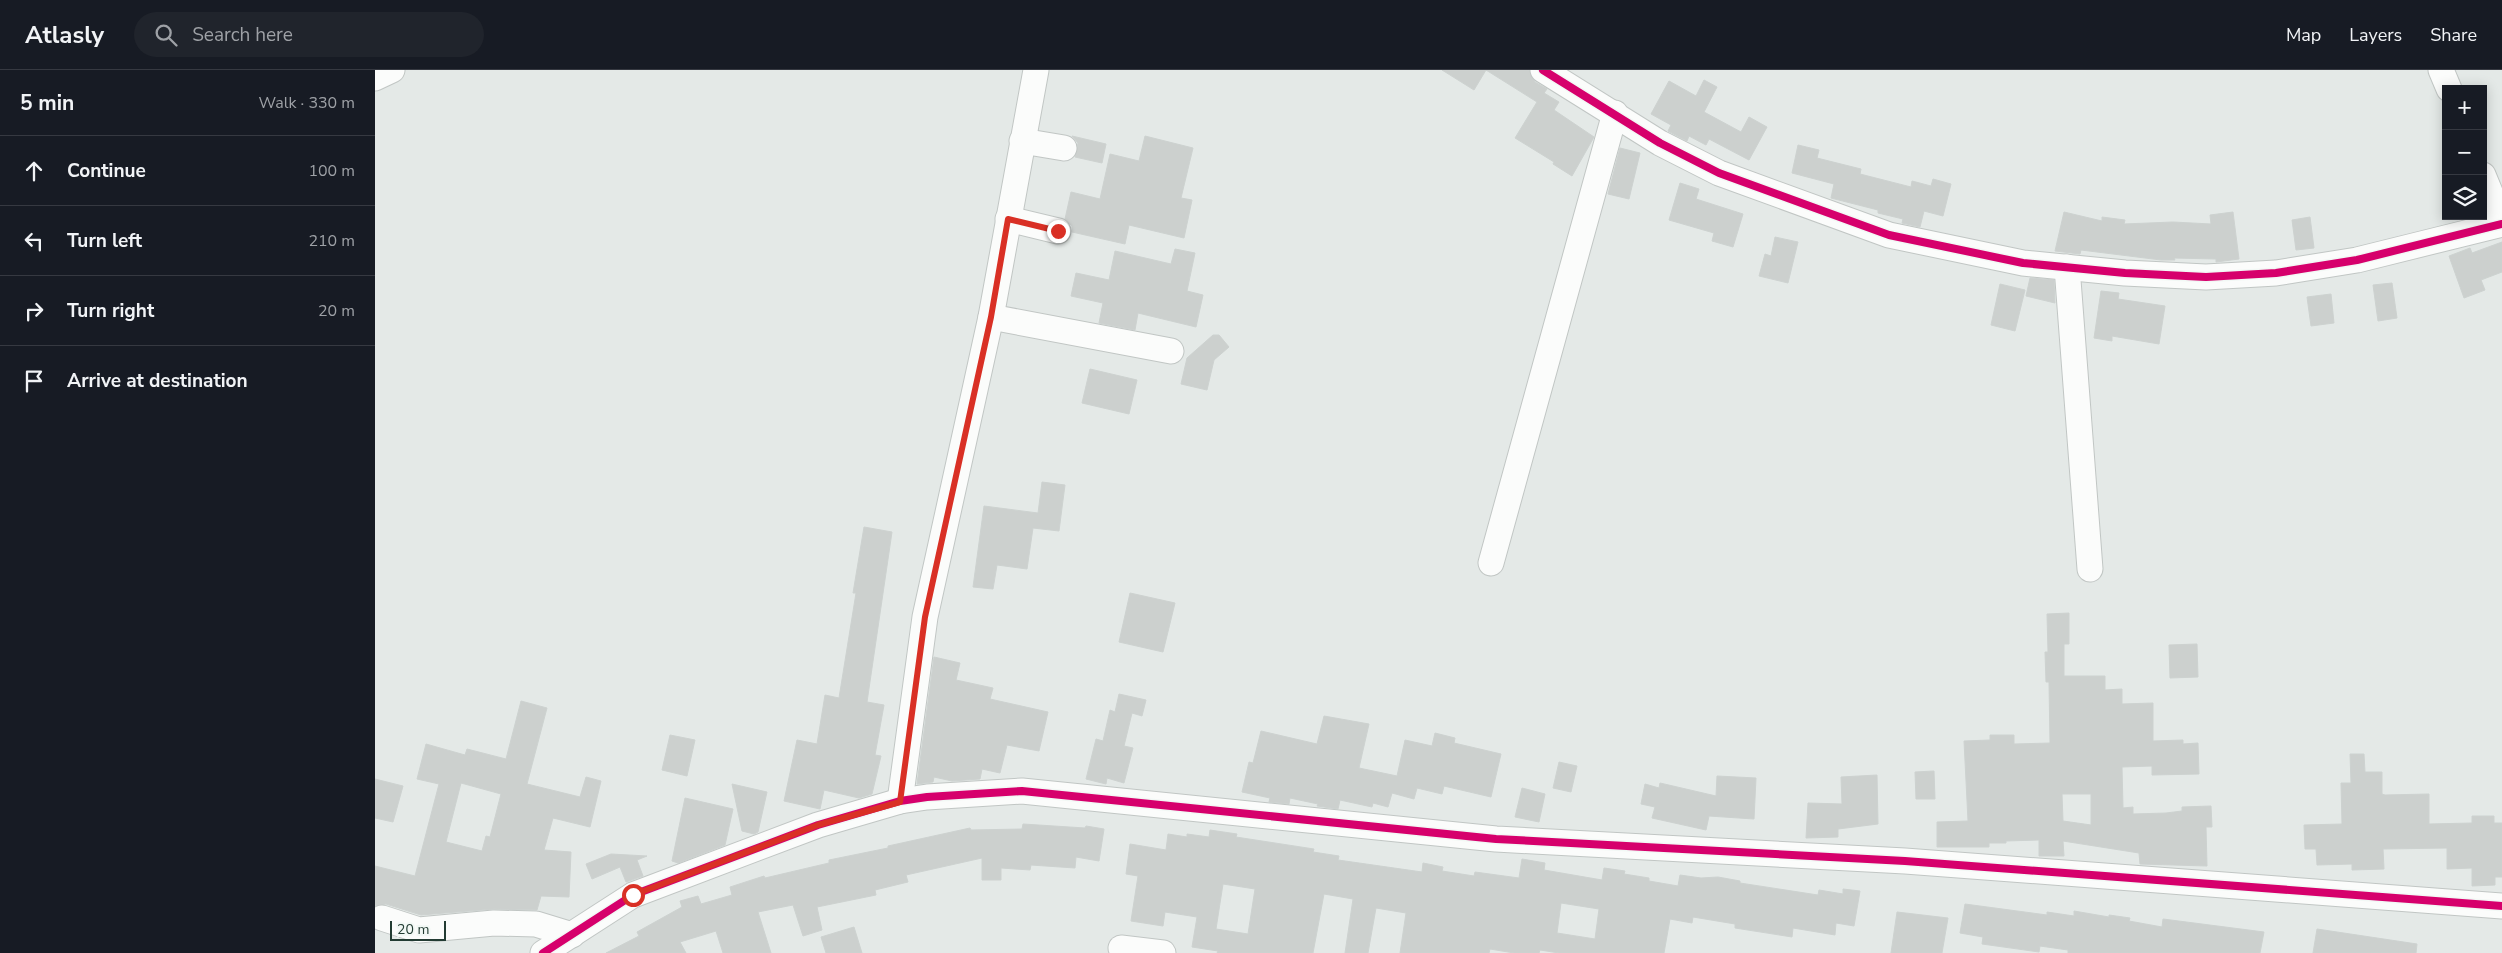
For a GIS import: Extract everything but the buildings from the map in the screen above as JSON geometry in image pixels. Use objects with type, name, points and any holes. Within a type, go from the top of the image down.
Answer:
[{"type":"street","points":[[375,78],[392,70]]},
{"type":"street","points":[[900,802],[925,617],[991,317],[1036,70]]},
{"type":"street","points":[[1543,70],[1660,143],[1719,173],[1889,235],[2023,263],[2125,273],[2206,277],[2276,273],[2357,260],[2502,222],[2487,185]]},
{"type":"street","points":[[2441,70],[2447,85]]},
{"type":"street","points":[[1491,563],[1615,114]]},
{"type":"street","points":[[1022,141],[1064,148]]},
{"type":"street","points":[[1008,219],[1058,231]]},
{"type":"street","points":[[2067,267],[2090,570]]},
{"type":"street","points":[[991,317],[1171,351]]},
{"type":"street","points":[[382,918],[419,930],[494,924],[536,924],[556,947],[633,895],[818,825],[900,802],[927,797],[1022,791],[1496,839],[1905,861],[2502,906]]},
{"type":"street","points":[[1121,948],[1163,953]]},
{"type":"cycle path","points":[[1543,70],[1660,143],[1719,173],[1889,235],[2023,263],[2125,273],[2206,277],[2276,273],[2357,260],[2502,224]]},
{"type":"cycle path","points":[[543,953],[633,895],[818,825],[900,801],[927,797],[1022,791],[1496,839],[1905,861],[2502,906]]},
{"type":"route","points":[[633,895],[818,825],[900,802],[925,617],[991,317],[1008,219],[1058,231]]}]
